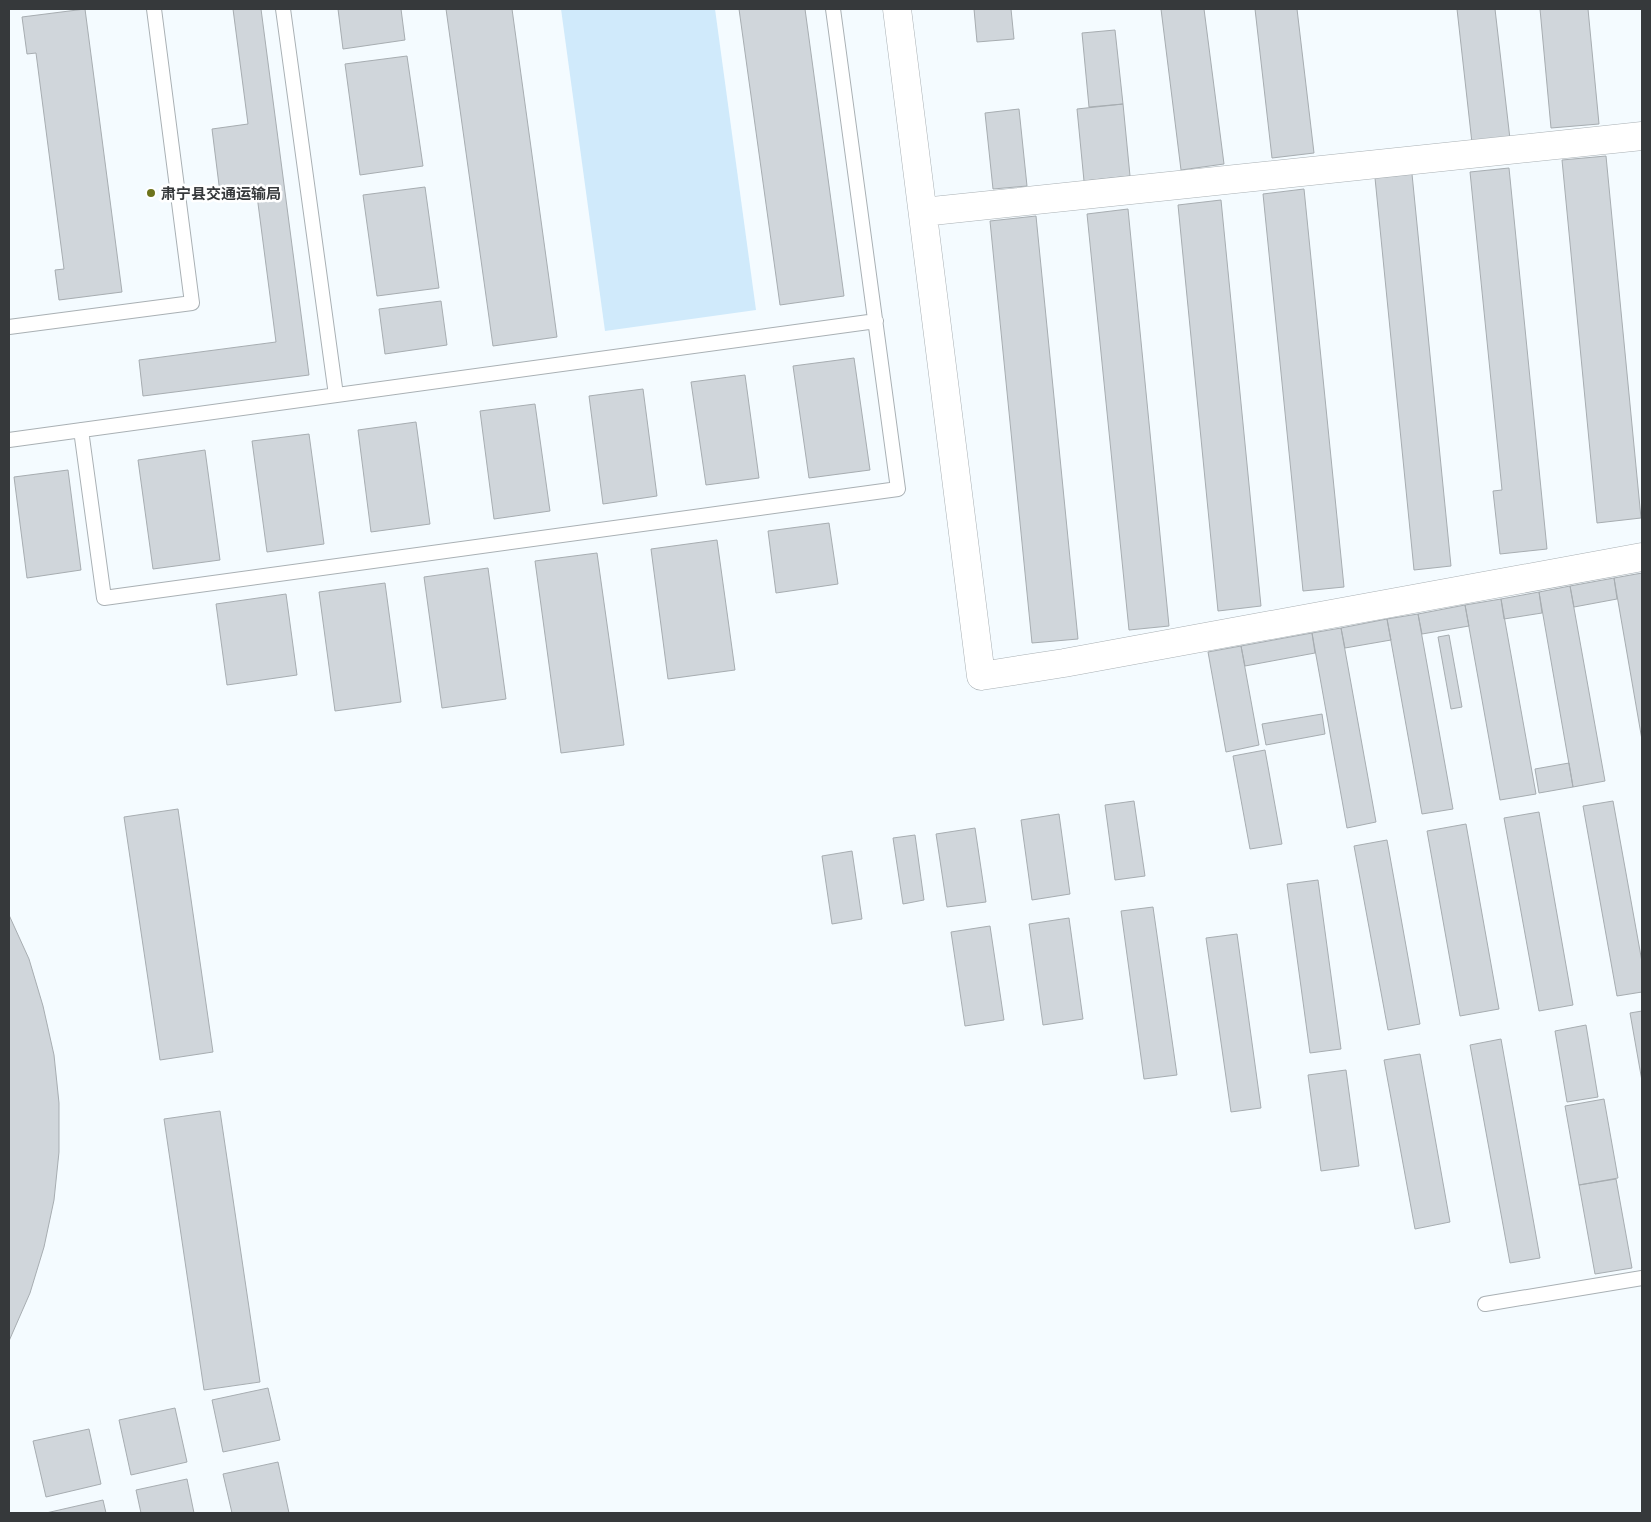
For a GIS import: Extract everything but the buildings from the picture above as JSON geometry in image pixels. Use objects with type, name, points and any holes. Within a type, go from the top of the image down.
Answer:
[{"type":"street","points":[[897,9],[981,676],[1084,659],[1642,557]]},
{"type":"street","points":[[923,212],[1642,136]]},
{"type":"lane","points":[[9,327],[192,303],[154,9]]},
{"type":"lane","points":[[283,9],[336,395]]},
{"type":"lane","points":[[81,430],[104,598],[898,490],[833,9]]},
{"type":"lane","points":[[9,440],[876,321]]},
{"type":"lane","points":[[1485,1304],[1642,1278]]},
{"type":"shaded area","points":[[561,9],[715,9],[756,310],[605,331]]},
{"type":"place","name":"肃宁县交通运输局","points":[[151,193]]}]
